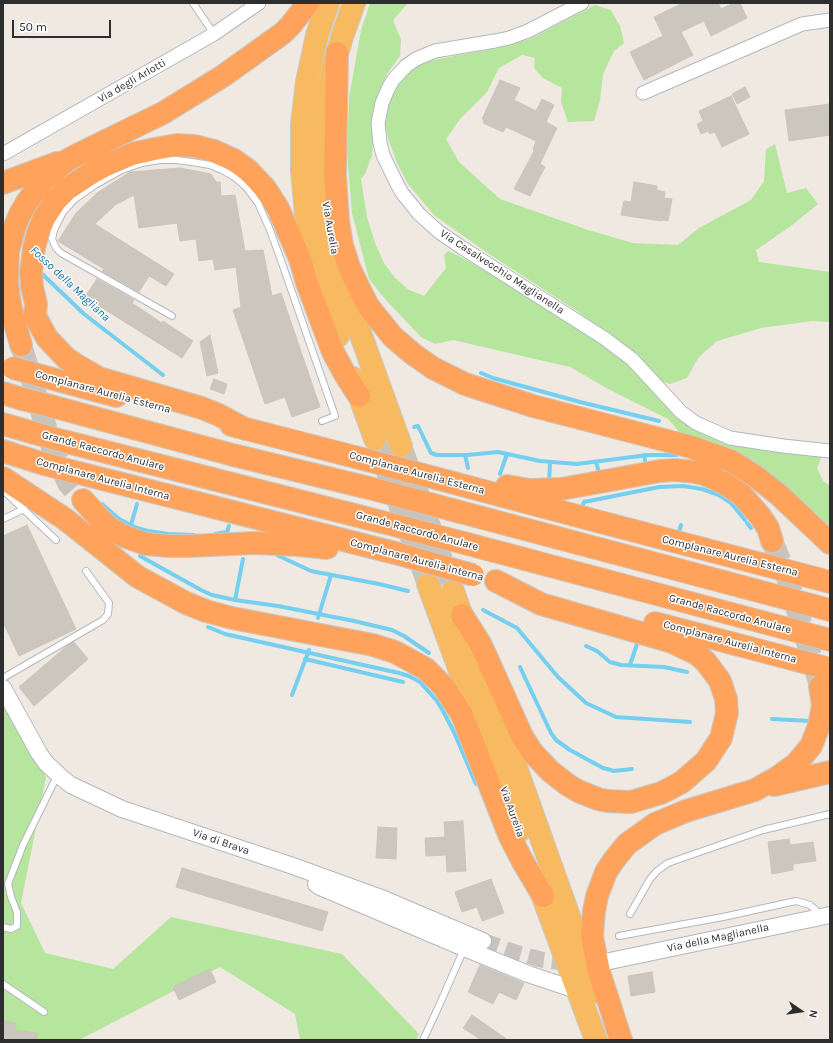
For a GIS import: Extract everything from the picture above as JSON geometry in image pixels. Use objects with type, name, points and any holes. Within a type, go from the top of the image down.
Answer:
[{"type":"highway","points":[[21,345],[12,313],[7,282],[8,252],[15,226],[27,202],[43,181],[66,161],[163,113],[223,76],[283,33],[296,20],[308,3]]},
{"type":"highway","name":"Via Aurelia","points":[[328,3],[314,49],[305,101],[302,134],[303,184],[307,223],[317,268],[330,313],[375,440]]},
{"type":"highway","name":"Via Aurelia","points":[[354,3],[337,53],[326,99],[323,134],[324,190],[330,238],[337,265],[350,305],[402,446]]},
{"type":"highway","points":[[337,53],[335,175],[338,220],[342,245],[358,288],[368,306],[393,337],[433,368],[465,384],[533,406],[691,447],[731,461],[755,476],[779,495],[830,543]]},
{"type":"highway","points":[[245,429],[202,408],[99,378],[78,366],[47,338],[35,316],[36,304],[32,287],[31,272],[34,248],[44,218],[56,200],[67,189],[91,172],[143,151],[177,145],[205,148],[228,157],[242,166],[265,188],[278,208],[300,259],[307,283],[333,352],[359,396]]},
{"type":"highway","points":[[3,183],[75,156]]},
{"type":"highway","name":"Complanare Aurelia Esterna","points":[[8,367],[830,582]]},
{"type":"highway","points":[[13,396],[233,455],[369,488],[830,610]]},
{"type":"highway","name":"Grande Raccordo Anulare","points":[[3,424],[830,640]]},
{"type":"highway","name":"Complanare Aurelia Interna","points":[[3,451],[44,464],[395,553],[496,581],[824,687]]},
{"type":"highway","points":[[447,481],[530,490],[552,490],[584,486],[660,471],[675,470],[696,472],[724,482],[742,496],[760,516],[768,528],[772,541]]},
{"type":"highway","points":[[3,478],[65,519],[138,576],[186,603],[206,611],[232,618],[387,649],[404,656],[426,669],[444,687],[462,715],[513,843],[543,896]]},
{"type":"highway","points":[[83,500],[111,529],[126,537],[146,544],[189,546],[255,543],[298,545],[334,549],[374,548]]},
{"type":"highway","points":[[462,615],[481,645],[515,723],[532,752],[550,771],[578,791],[607,801],[631,802],[660,793],[682,782],[706,761],[721,738],[727,713],[726,699],[720,681],[706,662],[697,654],[672,642],[542,604],[496,581]]},
{"type":"highway","name":"Via Aurelia","points":[[428,584],[596,1040]]},
{"type":"highway","name":"Via Aurelia","points":[[453,591],[614,1040]]},
{"type":"highway","points":[[755,790],[786,772],[796,764],[811,746],[819,726],[824,687]]},
{"type":"highway","points":[[621,1040],[599,972],[592,936],[597,896],[606,872],[614,860],[627,844],[655,824],[686,811],[755,790],[830,772]]},
{"type":"street","name":"Via degli Arlotti","points":[[3,154],[214,34],[259,3]]},
{"type":"street","name":"Via Casalvecchio Maglianella","points":[[582,3],[528,31],[509,38],[495,42],[435,51],[416,58],[406,66],[393,80],[388,89],[382,103],[378,123],[383,155],[402,193],[419,214],[439,232],[604,338],[632,359],[681,412],[696,423],[730,438],[830,451]]},
{"type":"street","points":[[643,93],[802,24],[830,20]]},
{"type":"street","name":"Via di Brava","points":[[3,688],[46,763],[71,785],[122,809],[384,898],[483,941]]},
{"type":"street","points":[[293,866],[320,887],[528,974],[578,991]]},
{"type":"street","name":"Via della Maglianella","points":[[606,962],[826,915]]},
{"type":"lane","points":[[193,3],[214,34]]},
{"type":"lane","points":[[172,316],[61,253],[52,242],[54,230],[59,218],[75,199],[95,184],[122,170],[160,160],[192,162],[210,165],[222,170],[239,181],[251,193],[258,203],[281,260],[335,416],[322,421]]},
{"type":"lane","points":[[3,490],[56,540]]},
{"type":"lane","points":[[3,519],[24,509]]},
{"type":"lane","points":[[3,678],[103,620],[108,614],[109,603],[86,571]]},
{"type":"lane","points":[[3,927],[11,929],[16,926],[17,912],[8,884],[23,845],[58,774]]},
{"type":"lane","points":[[630,914],[650,879],[668,863],[763,830],[830,814]]},
{"type":"lane","points":[[619,936],[724,917],[796,901],[810,905],[826,915]]},
{"type":"lane","points":[[423,1040],[464,948]]},
{"type":"lane","points":[[3,984],[44,1012]]},
{"type":"green space","points":[[370,3],[408,3],[393,20],[401,40],[400,56],[387,74],[379,94],[375,118],[372,155],[366,172],[361,179],[367,217],[375,243],[384,263],[395,278],[409,290],[424,296],[446,268],[444,255],[448,251],[463,258],[530,297],[621,355],[664,403],[696,426],[820,455],[821,458],[817,468],[823,481],[830,486],[830,527],[753,460],[725,448],[682,435],[668,419],[610,390],[570,367],[453,340],[435,344],[421,337],[385,299],[369,279],[352,213],[347,154],[349,98],[361,30]]},
{"type":"green space","points":[[595,5],[611,10],[620,26],[624,43],[614,51],[603,74],[600,100],[594,121],[568,122],[561,102],[562,88],[543,78],[534,68],[535,58],[522,55],[499,68],[487,92],[460,119],[446,139],[459,162],[500,199],[588,230],[633,243],[678,245],[699,228],[751,200],[764,181],[766,149],[775,144],[787,193],[806,188],[818,204],[791,226],[756,250],[759,262],[830,272],[830,322],[812,321],[761,328],[717,341],[698,358],[687,378],[670,384],[660,381],[633,352],[574,309],[486,252],[434,215],[408,184],[398,165],[388,139],[385,121],[389,101],[395,84],[406,73],[422,62],[492,49],[530,39]]},
{"type":"green space","points":[[3,700],[46,777],[21,903],[45,953],[113,969],[171,917],[342,954],[419,1034],[416,1040],[300,1040],[295,1014],[220,967],[79,1040],[11,1040],[3,1032]]},
{"type":"building","points":[[683,3],[718,3],[721,9],[734,3],[740,3],[747,18],[711,36],[704,21],[681,32],[693,55],[644,80],[630,52],[663,36],[654,17]]},
{"type":"building","points":[[500,80],[520,88],[514,100],[536,111],[542,99],[554,105],[546,122],[557,128],[540,164],[545,167],[530,196],[514,189],[534,151],[536,141],[506,127],[503,132],[483,123],[484,120],[482,119]]},
{"type":"building","points":[[745,87],[750,97],[737,104],[732,94]]},
{"type":"building","points":[[731,96],[749,134],[722,147],[715,132],[710,134],[708,131],[701,134],[697,124],[703,121],[699,111]]},
{"type":"building","points":[[830,104],[830,135],[789,141],[785,110]]},
{"type":"building","points":[[180,168],[211,174],[216,182],[220,182],[221,196],[235,195],[245,251],[263,250],[272,296],[281,293],[320,407],[292,417],[285,397],[265,404],[233,310],[241,307],[236,267],[215,270],[213,259],[199,261],[196,239],[180,241],[177,223],[139,228],[134,195],[115,205],[95,224],[174,274],[166,286],[149,276],[139,292],[102,271],[104,269],[58,241],[76,213],[97,193],[130,172]]},
{"type":"building","points":[[634,182],[657,186],[657,190],[665,192],[664,198],[672,199],[668,221],[621,215],[624,201],[631,202]]},
{"type":"building","points":[[97,279],[134,300],[132,303],[193,341],[182,358],[85,297]]},
{"type":"building","points":[[210,335],[218,373],[207,376],[200,342]]},
{"type":"building","points":[[214,379],[227,384],[224,394],[210,389]]},
{"type":"building","points":[[27,525],[76,629],[19,656],[3,622],[3,536]]},
{"type":"building","points":[[74,642],[88,659],[34,706],[19,687],[68,645]]},
{"type":"building","points":[[463,821],[466,871],[447,872],[446,855],[426,856],[425,838],[445,837],[444,822]]},
{"type":"building","points":[[378,827],[397,828],[396,859],[376,858]]},
{"type":"building","points":[[789,839],[790,845],[813,842],[816,861],[793,864],[793,870],[772,874],[768,842]]},
{"type":"building","points":[[182,868],[328,912],[322,931],[176,887]]},
{"type":"building","points":[[491,879],[504,913],[482,921],[477,907],[462,912],[455,892]]},
{"type":"building","points":[[480,965],[524,983],[516,1000],[499,992],[493,1004],[468,992]]},
{"type":"building","points":[[210,969],[216,982],[179,1000],[173,987]]},
{"type":"building","points":[[652,972],[655,992],[631,996],[628,976]]},
{"type":"building","points":[[472,1015],[508,1040],[481,1040],[463,1028]]},
{"type":"building","points":[[3,1021],[16,1023],[15,1030],[37,1033],[37,1040],[3,1040]]},
{"type":"waterway","name":"Fosso della Magliana","points":[[39,271],[84,314],[163,375]]},
{"type":"waterway","points":[[481,373],[493,378],[580,402],[659,421]]},
{"type":"waterway","points":[[414,427],[418,426],[431,453],[437,455],[467,455],[498,452],[540,461],[577,464],[648,455],[677,455],[679,452]]},
{"type":"waterway","points":[[500,474],[507,454]]},
{"type":"waterway","points":[[465,455],[468,468]]},
{"type":"waterway","points":[[644,455],[646,466]]},
{"type":"waterway","points":[[549,484],[550,462]]},
{"type":"waterway","points":[[596,462],[600,476]]},
{"type":"waterway","points":[[583,505],[584,502],[659,487],[683,486],[702,489],[719,495],[731,503],[745,520]]},
{"type":"waterway","points":[[102,504],[119,519],[137,528],[168,534],[194,535]]},
{"type":"waterway","points":[[131,525],[137,504]]},
{"type":"waterway","points":[[747,523],[751,528]]},
{"type":"waterway","points":[[679,532],[681,525]]},
{"type":"waterway","points":[[215,534],[227,532],[229,526]]},
{"type":"waterway","name":"Fosso della Magliana","points":[[277,555],[311,571],[408,591]]},
{"type":"waterway","points":[[140,556],[212,595],[278,606],[392,630],[404,636],[429,653]]},
{"type":"waterway","points":[[235,600],[243,559]]},
{"type":"waterway","points":[[318,618],[331,575]]},
{"type":"waterway","name":"Fosso della Magliana","points":[[483,610],[517,628],[558,677],[586,703],[616,717],[690,722]]},
{"type":"waterway","points":[[208,627],[225,634],[399,673],[420,682],[437,701],[443,711],[454,732],[476,784]]},
{"type":"waterway","points":[[630,665],[637,644]]},
{"type":"waterway","points":[[586,646],[597,651],[610,662],[621,665],[664,667],[687,672]]},
{"type":"waterway","points":[[292,695],[309,650]]},
{"type":"waterway","points":[[305,659],[403,682]]},
{"type":"waterway","points":[[520,667],[551,733],[556,740],[570,750],[603,768],[614,771],[632,769]]},
{"type":"waterway","name":"Fosso della Magliana","points":[[772,719],[811,721]]},
{"type":"tunnel","points":[[21,345],[52,447],[68,483],[83,500]]},
{"type":"tunnel","points":[[375,439],[428,584]]},
{"type":"tunnel","points":[[401,446],[450,582]]},
{"type":"tunnel","points":[[772,541],[787,577],[819,682]]},
{"type":"tunnel","points":[[483,941],[543,960],[576,964]]}]
